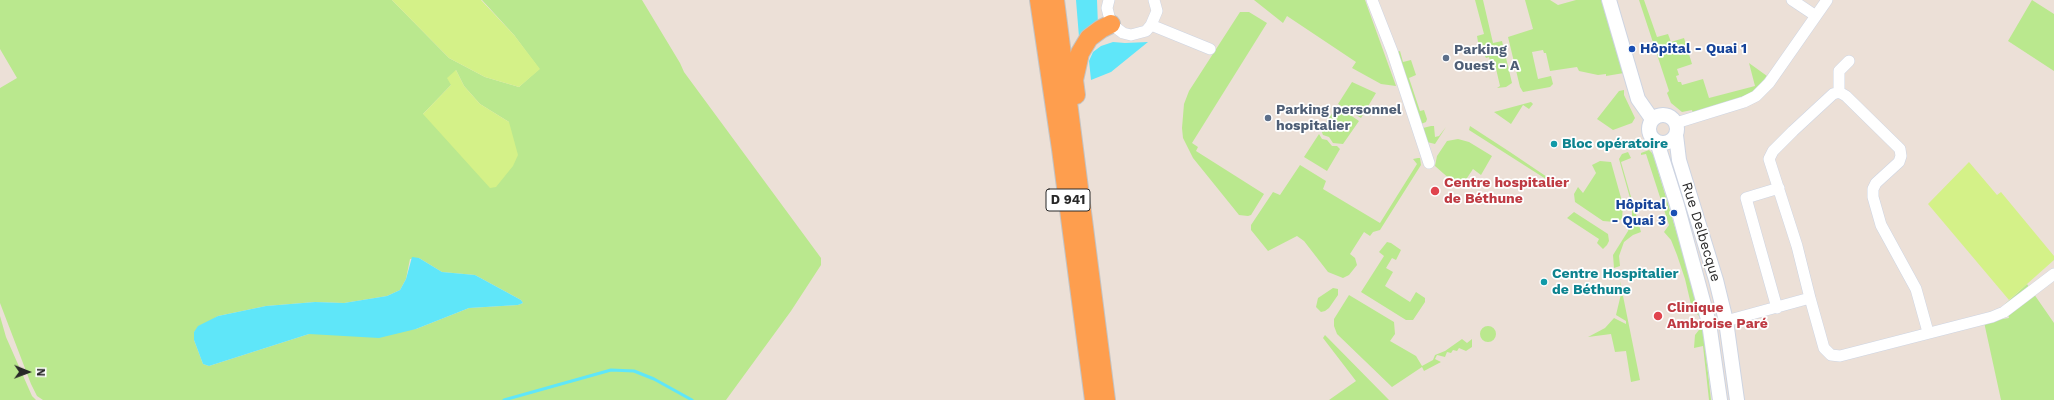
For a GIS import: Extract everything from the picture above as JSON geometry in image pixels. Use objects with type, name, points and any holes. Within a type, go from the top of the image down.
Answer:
[{"type":"highway","name":"D 941","points":[[1039,0],[1061,149],[1094,400]]},
{"type":"highway","name":"D 941","points":[[1055,0],[1106,400]]},
{"type":"highway","points":[[1077,168],[1079,137],[1074,80],[1080,53],[1089,38],[1111,24]]},
{"type":"street","points":[[1109,0],[1107,8],[1111,24],[1123,33],[1131,35],[1139,34],[1151,25],[1156,14]]},
{"type":"street","points":[[1154,0],[1156,14],[1171,32]]},
{"type":"street","points":[[1372,0],[1392,51],[1429,163]]},
{"type":"street","points":[[1609,0],[1638,99],[1652,119]]},
{"type":"street","points":[[1792,0],[1816,16]]},
{"type":"street","points":[[1676,129],[1669,116],[1664,114],[1658,115],[1652,119],[1648,132],[1657,142],[1668,142],[1676,129],[1756,96],[1773,78],[1827,0]]},
{"type":"street","points":[[1151,25],[1210,49]]},
{"type":"street","points":[[1839,92],[1839,71],[1849,61]]},
{"type":"street","points":[[1928,332],[1916,289],[1881,225],[1873,197],[1873,189],[1876,183],[1899,162],[1901,156],[1900,149],[1846,96],[1839,92],[1833,94],[1773,151],[1770,159],[1824,348],[1831,355],[1840,356],[1928,332],[1992,317],[2004,312],[2054,274]]},
{"type":"street","name":"Rue Delbecque","points":[[1676,129],[1679,160],[1716,280],[1726,321],[1737,400]]},
{"type":"street","name":"Rue Delbecque","points":[[1657,142],[1677,205],[1709,323],[1720,400]]},
{"type":"street","points":[[1777,308],[1746,198],[1779,188]]},
{"type":"street","points":[[1726,321],[1810,298]]},
{"type":"green space","points":[[0,0],[392,0],[449,58],[485,77],[519,87],[539,69],[514,35],[482,0],[642,0],[684,72],[821,258],[821,265],[791,311],[726,400],[43,400],[37,396],[31,384],[0,303],[0,88],[17,78],[0,49]],"holes":[[[456,70],[464,86],[480,104],[509,122],[423,114],[451,85]],[[419,258],[442,272],[475,275],[521,300],[523,303],[518,305],[469,308],[416,329],[309,334],[209,366],[203,364],[194,340],[194,332],[218,316],[266,306],[315,302],[344,303],[387,296],[400,290],[406,279],[410,259]]]},
{"type":"green space","points":[[392,0],[481,0],[514,35],[540,69],[519,87],[485,77],[449,58]]},
{"type":"green space","points":[[1254,0],[1365,0],[1396,86],[1381,84],[1352,68],[1356,62],[1287,16],[1283,23]]},
{"type":"green space","points":[[1475,0],[1483,0],[1493,43],[1502,41],[1512,83],[1506,87],[1497,88],[1500,86],[1494,60],[1490,61],[1489,57],[1486,58],[1478,42],[1477,36],[1484,34]]},
{"type":"green space","points":[[1525,0],[1550,0],[1558,5],[1576,0],[1604,0],[1624,73],[1606,76],[1606,74],[1598,75],[1579,71],[1577,67],[1550,71],[1546,53],[1544,53],[1543,50],[1532,52],[1538,79],[1551,76],[1553,84],[1550,87],[1523,92],[1520,87],[1508,37],[1533,29]]},
{"type":"green space","points":[[1639,0],[1644,0],[1657,37],[1668,34],[1671,42],[1684,38],[1692,64],[1677,69],[1679,75],[1676,76],[1678,82],[1681,82],[1682,85],[1703,79],[1709,98],[1755,86],[1749,63],[1767,76],[1754,91],[1744,97],[1693,114],[1692,110],[1682,112],[1671,103],[1667,93],[1669,91]]},
{"type":"green space","points":[[2032,0],[2054,14],[2054,71],[2008,41]]},
{"type":"green space","points":[[1240,12],[1249,12],[1267,23],[1192,143],[1198,147],[1196,151],[1264,194],[1251,215],[1248,216],[1239,215],[1193,158],[1183,138],[1182,128],[1184,104],[1189,91]]},
{"type":"green space","points":[[1400,51],[1403,62],[1411,60],[1416,75],[1409,78],[1420,111],[1424,110],[1427,119],[1426,122],[1421,124],[1397,52]]},
{"type":"green space","points":[[456,70],[464,86],[480,104],[509,122],[518,155],[513,166],[496,187],[490,188],[423,114],[451,85],[447,78]]},
{"type":"green space","points":[[1352,82],[1376,93],[1361,118],[1338,104]]},
{"type":"green space","points":[[1624,90],[1624,95],[1635,118],[1632,123],[1613,130],[1597,119],[1619,91]]},
{"type":"green space","points":[[1531,102],[1533,104],[1529,109],[1523,105],[1511,124],[1494,112]]},
{"type":"green space","points":[[1337,106],[1359,121],[1343,144],[1333,143],[1329,137],[1323,135],[1321,130]]},
{"type":"green space","points":[[1434,126],[1435,137],[1439,136],[1446,127],[1435,144],[1427,142],[1423,128]]},
{"type":"green space","points":[[1470,126],[1550,179],[1549,181],[1469,130]]},
{"type":"green space","points":[[1319,134],[1322,139],[1327,140],[1332,146],[1337,146],[1340,149],[1327,171],[1304,157]]},
{"type":"green space","points":[[1458,139],[1469,142],[1492,156],[1481,175],[1473,169],[1463,184],[1457,180],[1452,181],[1435,166],[1437,156],[1447,141]]},
{"type":"green space","points":[[1649,150],[1653,154],[1700,317],[1695,312],[1693,313],[1685,279],[1677,255],[1671,240],[1664,232],[1669,225],[1646,154],[1641,155],[1641,153]]},
{"type":"green space","points":[[1628,152],[1631,158],[1621,162],[1641,232],[1633,235],[1624,242],[1619,256],[1620,266],[1614,268],[1613,255],[1628,231],[1632,217],[1632,205],[1619,159],[1622,154]]},
{"type":"green space","points":[[1420,158],[1421,165],[1380,230],[1373,232],[1370,236],[1364,232],[1350,254],[1355,258],[1357,265],[1349,275],[1343,278],[1328,272],[1304,241],[1297,236],[1268,251],[1251,230],[1251,225],[1273,192],[1280,195],[1300,165],[1326,181],[1323,189],[1380,223],[1417,164],[1413,159]]},
{"type":"green space","points":[[1600,161],[1611,162],[1623,205],[1622,219],[1615,222],[1603,221],[1575,202],[1574,194],[1578,187],[1583,193],[1596,173],[1592,165]]},
{"type":"green space","points":[[1969,162],[1997,195],[2001,192],[2054,256],[2054,260],[2009,300],[1928,204]]},
{"type":"green space","points":[[1574,212],[1608,234],[1609,241],[1603,249],[1597,243],[1599,239],[1567,218]]},
{"type":"green space","points":[[1387,242],[1401,250],[1396,260],[1392,258],[1386,268],[1393,272],[1385,286],[1410,302],[1416,292],[1425,298],[1425,302],[1413,320],[1406,320],[1361,292],[1384,256],[1379,252]]},
{"type":"green space","points":[[1620,281],[1640,380],[1631,382],[1626,351],[1615,352],[1611,334],[1588,337],[1605,328],[1614,318],[1626,324],[1626,321],[1616,315],[1621,294]]},
{"type":"green space","points":[[2027,284],[2054,323],[2054,400],[2001,400],[1984,322],[2009,318],[2005,304]]},
{"type":"green space","points":[[1333,288],[1338,289],[1338,295],[1329,308],[1321,312],[1316,307],[1318,298]]},
{"type":"green space","points":[[1349,295],[1394,322],[1395,334],[1390,341],[1416,356],[1422,366],[1433,360],[1435,355],[1445,351],[1462,339],[1467,343],[1472,339],[1472,347],[1466,351],[1459,348],[1457,351],[1453,350],[1451,353],[1447,352],[1445,357],[1437,355],[1435,359],[1441,362],[1424,371],[1422,367],[1392,387],[1337,334],[1334,326],[1334,319]]},
{"type":"green space","points":[[0,316],[6,337],[32,396],[36,400],[0,400]]},
{"type":"green space","points":[[1485,326],[1491,326],[1496,331],[1494,340],[1491,342],[1485,342],[1480,337],[1480,331]]},
{"type":"green space","points":[[1702,326],[1711,400],[1709,400],[1703,346],[1694,348],[1695,335]]},
{"type":"green space","points":[[1325,335],[1389,400],[1329,400],[1356,381],[1323,338]]},
{"type":"water","points":[[1076,0],[1097,0],[1098,26],[1079,37]]},
{"type":"water","points":[[1113,42],[1148,42],[1111,72],[1091,80],[1089,61],[1093,52],[1101,46]]},
{"type":"water","points":[[412,257],[419,258],[442,272],[475,275],[521,300],[523,303],[518,305],[469,308],[416,329],[379,338],[309,334],[209,366],[203,364],[194,340],[194,332],[198,326],[218,316],[266,306],[315,302],[344,303],[387,296],[400,290],[406,279]]},
{"type":"waterway","points":[[504,400],[611,370],[634,371],[654,379],[692,400]]},
{"type":"place","name":"Hôpital - Quai 1","points":[[1632,49]]},
{"type":"place","name":"Parking Ouest - A","points":[[1446,58]]},
{"type":"place","name":"Parking personnel hospitalier","points":[[1268,118]]},
{"type":"place","name":"Bloc opératoire","points":[[1554,144]]},
{"type":"place","name":"Centre hospitalier de Béthune","points":[[1435,191]]},
{"type":"place","name":"Hôpital - Quai 3","points":[[1674,213]]},
{"type":"place","name":"Centre Hospitalier de Béthune","points":[[1544,282]]},
{"type":"place","name":"Clinique Ambroise Paré","points":[[1658,316]]}]
